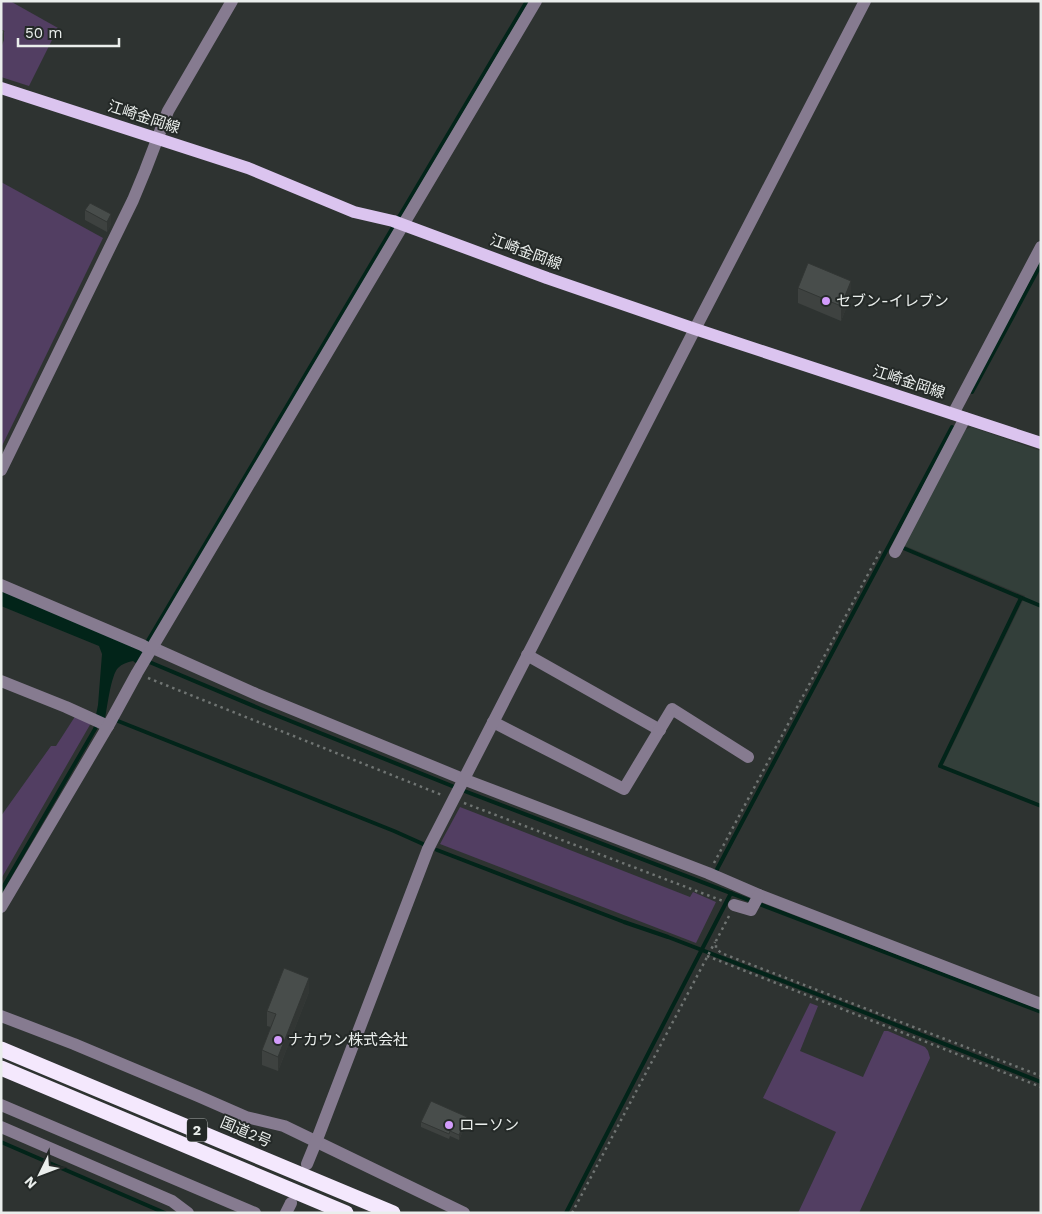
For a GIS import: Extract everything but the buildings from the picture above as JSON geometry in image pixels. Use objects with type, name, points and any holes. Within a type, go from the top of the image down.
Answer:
[{"type":"highway","name":"国道2号","points":[[1,1049],[394,1213]]},
{"type":"highway","name":"2","points":[[1,1068],[346,1213]]},
{"type":"main road","name":"江崎金岡線","points":[[1,88],[248,168],[354,212],[399,223],[546,278],[694,329],[1041,443]]},
{"type":"street","points":[[1,470],[133,200],[168,111],[232,1]]},
{"type":"street","points":[[1,907],[101,723],[146,655],[399,223],[536,1]]},
{"type":"street","points":[[307,1164],[428,849],[694,329],[866,1]]},
{"type":"street","points":[[895,552],[1041,247]]},
{"type":"street","points":[[1,585],[146,655],[256,694],[463,780],[712,875],[756,900],[1041,1004]]},
{"type":"street","points":[[527,655],[660,730]]},
{"type":"street","points":[[1,681],[101,723]]},
{"type":"street","points":[[493,722],[624,789],[672,710],[748,757]]},
{"type":"street","points":[[728,903],[751,910],[756,900]]},
{"type":"street","points":[[1,1016],[83,1048],[246,1117],[284,1126],[464,1213]]},
{"type":"street","points":[[1,1105],[255,1213]]},
{"type":"street","points":[[1,1127],[172,1201],[188,1213]]},
{"type":"path","points":[[712,875],[885,541]]},
{"type":"path","points":[[146,655],[212,704],[454,798],[701,890],[728,903],[716,941],[572,1213]]},
{"type":"path","points":[[716,941],[716,948],[721,953],[1041,1076]]},
{"type":"path","points":[[709,954],[1041,1087]]},
{"type":"shaded area","points":[[1,1],[10,1],[58,28],[29,86],[1,77]]},
{"type":"shaded area","points":[[1,182],[103,238],[1,448]]},
{"type":"shaded area","points":[[971,427],[1041,451],[1041,804],[943,765],[1025,596],[903,545],[963,431]]},
{"type":"shaded area","points":[[1,588],[144,651],[137,664],[133,661],[127,663],[120,667],[113,677],[105,719],[96,715],[102,654],[99,646],[1,606]]},
{"type":"shaded area","points":[[76,715],[91,723],[1,879],[1,816],[51,746],[56,746]]},
{"type":"shaded area","points":[[460,807],[690,897],[693,892],[716,902],[696,943],[440,844]]},
{"type":"shaded area","points":[[810,1003],[818,1006],[800,1051],[863,1077],[884,1031],[888,1031],[925,1047],[930,1058],[859,1213],[798,1213],[836,1132],[763,1098]]},
{"type":"waterway","points":[[146,644],[527,1]]},
{"type":"waterway","points":[[972,392],[1041,264]]},
{"type":"waterway","points":[[715,873],[952,427]]},
{"type":"waterway","points":[[901,547],[1041,606]]},
{"type":"waterway","points":[[1021,598],[940,766],[1041,806]]},
{"type":"waterway","points":[[147,661],[467,792],[1041,1012]]},
{"type":"waterway","points":[[118,721],[423,844]]},
{"type":"waterway","points":[[1,891],[97,724]]},
{"type":"waterway","points":[[437,850],[848,1006],[1041,1082]]},
{"type":"waterway","points":[[566,1213],[731,893]]},
{"type":"waterway","points":[[1,1142],[165,1213]]},
{"type":"place","name":"セブン-イレブン","points":[[826,301]]},
{"type":"place","name":"ナカウン株式会社","points":[[278,1040]]},
{"type":"place","name":"ローソン","points":[[449,1125]]}]
